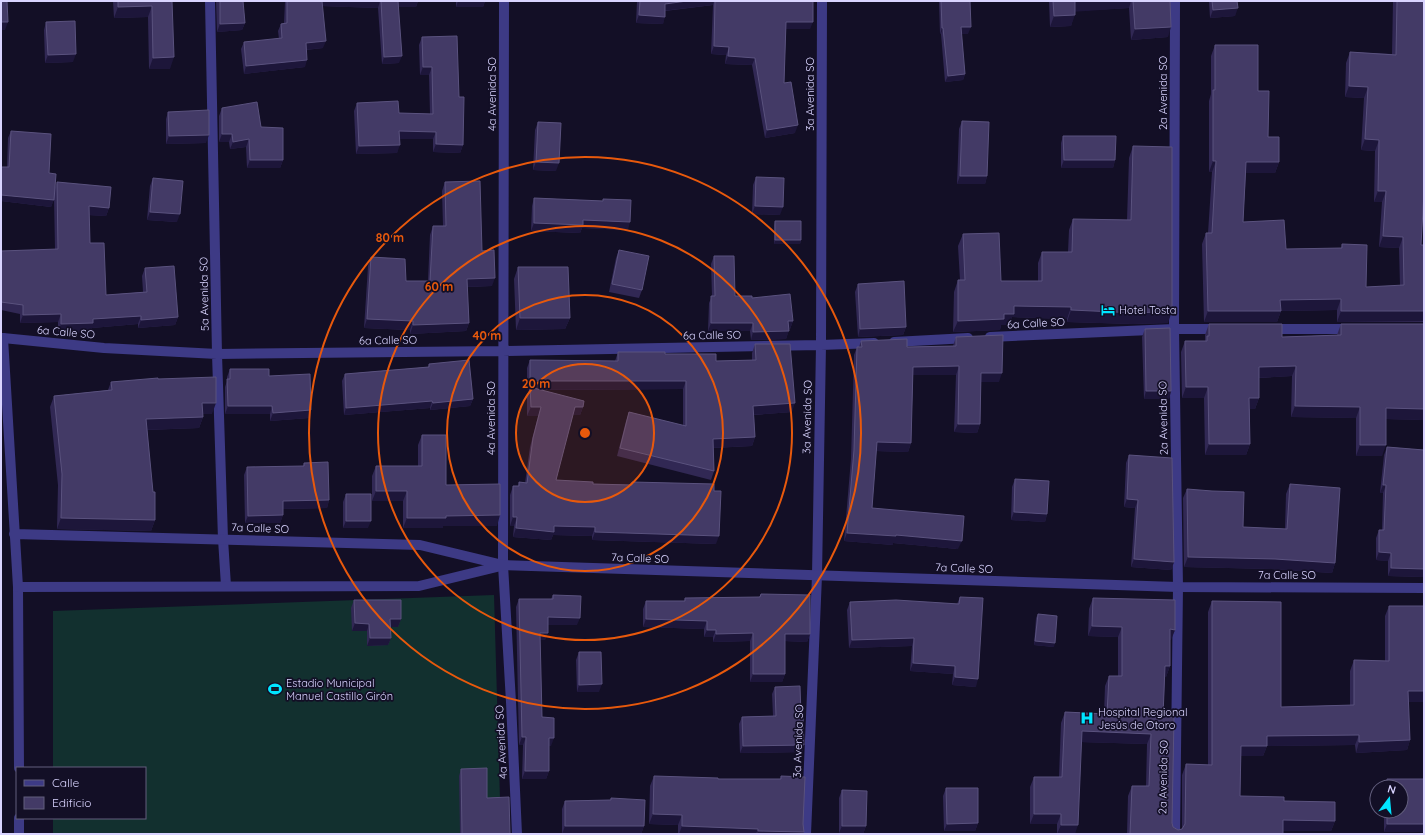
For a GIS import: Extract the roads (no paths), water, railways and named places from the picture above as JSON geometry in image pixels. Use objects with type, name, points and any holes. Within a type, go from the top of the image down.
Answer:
[{"type":"street","name":"5a Avenida SO","points":[[210,1],[217,354],[226,586]]},
{"type":"street","name":"4a Avenida SO","points":[[504,1],[503,565],[517,834]]},
{"type":"street","name":"3a Avenida SO","points":[[806,834],[816,576],[821,345],[822,1]]},
{"type":"street","name":"2a Avenida SO","points":[[1175,1],[1174,329],[1178,587],[1175,834]]},
{"type":"street","points":[[1260,329],[1362,328]]},
{"type":"street","name":"6a Calle SO","points":[[2,338],[104,348],[217,354],[503,351],[821,345],[1174,329],[1229,329]]},
{"type":"street","points":[[2,338],[18,587],[19,767]]},
{"type":"street","name":"7a Calle SO","points":[[14,534],[420,545],[503,565],[1178,587],[1424,588]]},
{"type":"street","name":"7a Calle SO","points":[[18,587],[419,586],[503,565]]},
{"type":"street","points":[[19,819],[19,834]]},
{"type":"place","name":"Hotel Tosta","points":[[1108,310]]},
{"type":"place","name":"Estadio Municipal Manuel Castillo Girón","points":[[275,689]]},
{"type":"place","name":"Hospital Regional Jesús de Otoro","points":[[1087,718]]}]
